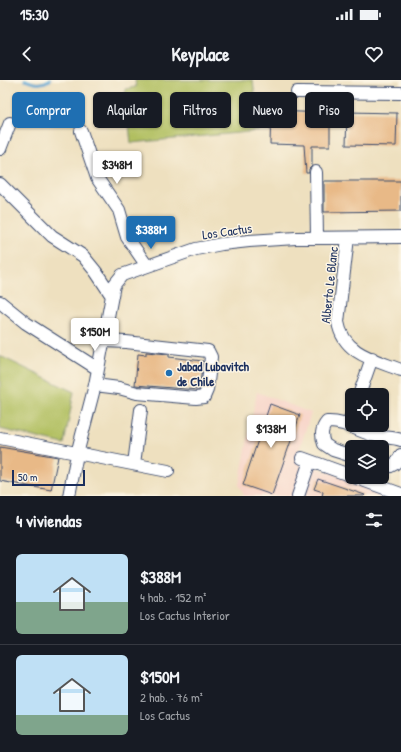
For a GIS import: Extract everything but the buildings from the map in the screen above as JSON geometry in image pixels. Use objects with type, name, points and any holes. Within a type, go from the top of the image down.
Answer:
[{"type":"street","points":[[297,92],[401,93]]},
{"type":"street","points":[[0,149],[10,123]]},
{"type":"street","points":[[81,131],[97,178],[119,210],[127,237],[147,266]]},
{"type":"street","points":[[316,172],[317,238]]},
{"type":"street","points":[[0,184],[52,236],[83,256],[112,296]]},
{"type":"street","name":"Los Cactus","points":[[69,496],[77,454],[95,385],[114,284],[119,278],[126,273],[196,249],[222,244],[276,239],[401,237]]},
{"type":"street","name":"Alberto Le Blanc","points":[[348,238],[338,322],[339,332],[353,349],[401,370]]},
{"type":"street","points":[[0,302],[26,323],[98,368]]},
{"type":"street","points":[[95,385],[119,388],[137,393],[202,398],[206,395],[211,356],[208,351],[104,341]]},
{"type":"street","points":[[361,388],[372,358]]},
{"type":"street","points":[[134,464],[141,410]]},
{"type":"street","points":[[345,425],[328,422],[323,427],[321,435],[324,444],[333,450],[345,454]]},
{"type":"street","points":[[365,432],[376,436],[401,440]]},
{"type":"street","points":[[0,438],[168,471]]},
{"type":"street","points":[[389,466],[398,463],[401,454]]},
{"type":"street","points":[[298,496],[306,459],[345,474]]},
{"type":"street","points":[[373,484],[401,494]]},
{"type":"shaded area","points":[[257,392],[311,413],[296,460],[345,478],[345,484],[362,484],[395,496],[244,496],[239,485]]},
{"type":"green space","points":[[135,80],[253,80],[254,92],[239,92],[239,128],[259,128],[259,131],[131,143],[129,128],[162,128],[162,92],[125,92],[125,89],[136,87]]},
{"type":"green space","points":[[0,356],[74,392],[64,444],[0,429]]},
{"type":"waterway","points":[[25,80],[38,83],[44,83],[50,80]]},
{"type":"place","name":"Jabad Lubavitch de Chile","points":[[169,373]]}]
